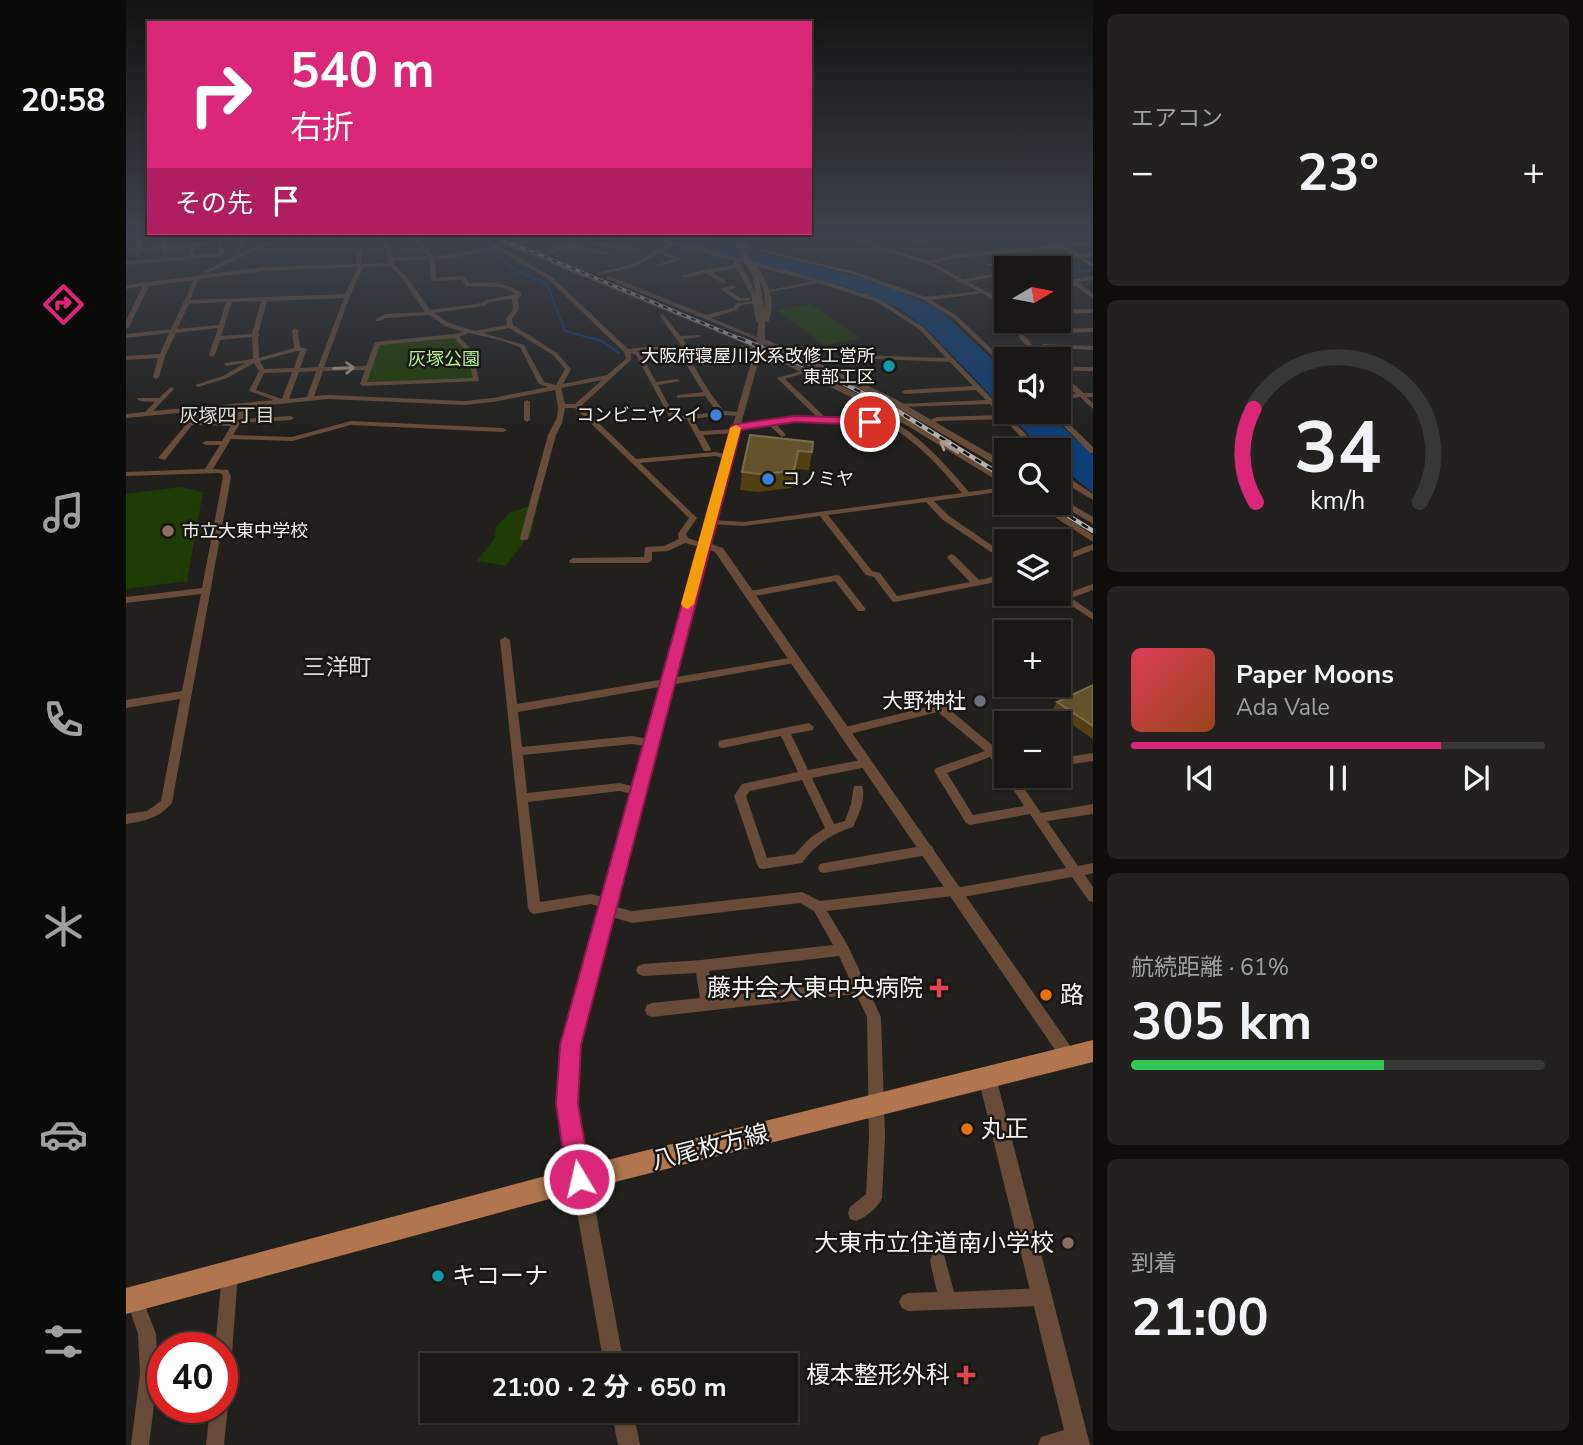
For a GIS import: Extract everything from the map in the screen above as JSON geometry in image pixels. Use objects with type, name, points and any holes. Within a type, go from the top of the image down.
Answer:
[{"type":"main road","name":"八尾枚方線","points":[[130,1300],[579,1179],[1093,1051]]},
{"type":"street","points":[[126,327],[140,300]]},
{"type":"street","points":[[156,377],[162,356],[188,302],[221,300]]},
{"type":"street","points":[[212,355],[230,300]]},
{"type":"street","points":[[262,371],[254,361],[252,349],[264,300]]},
{"type":"street","points":[[311,397],[345,300]]},
{"type":"street","points":[[419,300],[430,313],[445,322],[522,346],[541,383],[558,388]]},
{"type":"street","points":[[378,320],[385,316],[430,313],[491,300]]},
{"type":"street","points":[[510,326],[509,319],[516,309],[515,300]]},
{"type":"street","points":[[574,300],[628,350],[638,354],[673,419],[722,412]]},
{"type":"street","points":[[656,300],[758,340],[807,371],[911,424],[994,476]]},
{"type":"street","points":[[665,300],[900,405],[994,460]]},
{"type":"street","points":[[742,300],[757,303]]},
{"type":"street","points":[[612,1353],[567,1104],[571,1045],[758,340],[770,309],[768,300]]},
{"type":"street","points":[[875,300],[898,311],[921,328],[994,406]]},
{"type":"street","points":[[928,300],[955,317],[994,354]]},
{"type":"street","points":[[757,303],[758,340]]},
{"type":"street","points":[[707,317],[735,309],[739,304],[757,303]]},
{"type":"street","points":[[1071,312],[1093,311]]},
{"type":"street","points":[[663,316],[679,338],[707,394],[736,424]]},
{"type":"street","points":[[126,336],[222,326]]},
{"type":"street","points":[[455,335],[469,350],[477,380],[363,384],[377,343],[510,326],[565,362],[567,374],[558,388]]},
{"type":"street","points":[[295,330],[298,349]]},
{"type":"street","points":[[660,331],[673,330]]},
{"type":"street","points":[[1071,330],[1093,330]]},
{"type":"street","points":[[1020,333],[1031,347]]},
{"type":"street","points":[[1069,333],[1075,340],[1072,346]]},
{"type":"street","points":[[217,338],[257,335]]},
{"type":"street","points":[[679,338],[698,336]]},
{"type":"street","points":[[628,350],[661,347],[732,351],[758,340]]},
{"type":"street","points":[[1043,346],[1093,348]]},
{"type":"street","points":[[854,347],[865,357]]},
{"type":"street","points":[[227,364],[254,361],[304,349],[285,400]]},
{"type":"street","points":[[564,406],[577,406],[629,359],[628,350]]},
{"type":"street","points":[[126,358],[162,356]]},
{"type":"street","points":[[856,358],[951,360]]},
{"type":"street","points":[[198,385],[225,377],[254,361]]},
{"type":"street","points":[[262,371],[368,368]]},
{"type":"street","points":[[1071,369],[1093,369]]},
{"type":"street","points":[[262,371],[252,391],[272,399],[285,400]]},
{"type":"street","points":[[807,371],[780,378],[824,419]]},
{"type":"street","points":[[126,416],[225,403],[245,405],[311,397],[367,397],[454,403],[515,396],[608,377]]},
{"type":"street","points":[[654,384],[698,379]]},
{"type":"street","points":[[1071,385],[1093,407]]},
{"type":"street","points":[[524,538],[552,435],[561,423],[564,406],[558,388]]},
{"type":"street","points":[[905,391],[976,388]]},
{"type":"street","points":[[146,415],[170,389]]},
{"type":"street","points":[[527,419],[530,393]]},
{"type":"street","points":[[679,397],[707,394]]},
{"type":"street","points":[[1071,396],[1093,394]]},
{"type":"street","points":[[515,396],[520,402],[527,402]]},
{"type":"street","points":[[140,399],[161,400]]},
{"type":"street","points":[[900,405],[990,402]]},
{"type":"street","points":[[207,472],[245,405]]},
{"type":"street","points":[[577,406],[693,518],[682,534],[684,540]]},
{"type":"street","points":[[689,417],[707,449]]},
{"type":"street","points":[[930,422],[937,419],[994,417]]},
{"type":"street","points":[[162,458],[193,420],[237,423],[291,418]]},
{"type":"street","points":[[698,433],[736,424],[795,419],[885,421],[911,435],[922,450],[967,494]]},
{"type":"street","points":[[206,443],[292,439],[351,423],[475,426],[503,430]]},
{"type":"street","points":[[771,423],[782,435]]},
{"type":"street","points":[[1011,424],[1025,438]]},
{"type":"street","points":[[1066,424],[1093,450]]},
{"type":"street","points":[[635,461],[715,454],[728,457]]},
{"type":"street","points":[[126,474],[225,472],[227,477],[166,803],[150,815],[126,819]]},
{"type":"street","points":[[1071,483],[1093,498]]},
{"type":"street","points":[[711,522],[744,524],[994,491]]},
{"type":"street","points":[[927,499],[946,518],[994,551]]},
{"type":"street","points":[[1071,507],[1093,521]]},
{"type":"street","points":[[822,513],[869,573],[877,575],[895,598],[994,579]]},
{"type":"street","points":[[1055,515],[1093,539]]},
{"type":"street","points":[[573,561],[648,560],[649,549],[665,549],[684,540],[719,550],[1070,1058]]},
{"type":"street","points":[[1071,555],[1093,547]]},
{"type":"street","points":[[951,557],[977,583]]},
{"type":"street","points":[[750,594],[837,578],[861,609]]},
{"type":"street","points":[[1071,593],[1093,587]]},
{"type":"street","points":[[126,600],[207,590]]},
{"type":"street","points":[[1071,603],[1093,617]]},
{"type":"street","points":[[505,640],[534,908],[592,899],[632,917],[802,897],[818,906],[843,950],[874,1017],[877,1137],[874,1198],[856,1213]]},
{"type":"street","points":[[512,709],[795,660]]},
{"type":"street","points":[[126,704],[187,694]]},
{"type":"street","points":[[845,731],[940,708],[993,752]]},
{"type":"street","points":[[723,744],[809,727]]},
{"type":"street","points":[[785,733],[831,829]]},
{"type":"street","points":[[517,752],[632,740],[651,743]]},
{"type":"street","points":[[993,752],[940,771],[970,820],[1093,808]]},
{"type":"street","points":[[1071,760],[1093,757]]},
{"type":"street","points":[[858,789],[857,804],[849,824],[831,829],[810,843],[798,859],[763,864],[740,796],[746,788],[867,763]]},
{"type":"street","points":[[522,798],[619,787],[638,791]]},
{"type":"street","points":[[1018,788],[1093,897]]},
{"type":"street","points":[[824,868],[928,850]]},
{"type":"street","points":[[818,906],[957,892],[1093,868]]},
{"type":"street","points":[[643,970],[843,950]]},
{"type":"street","points":[[701,966],[708,1002]]},
{"type":"street","points":[[652,1010],[860,986]]},
{"type":"street","points":[[987,1077],[1078,1441],[1049,1445]]},
{"type":"street","points":[[938,1261],[947,1300]]},
{"type":"street","points":[[225,1332],[230,1273]]},
{"type":"street","points":[[908,1302],[1042,1297]]},
{"type":"street","points":[[130,1300],[147,1334],[149,1374],[140,1445]]},
{"type":"street","points":[[215,1445],[217,1423]]},
{"type":"street","points":[[625,1423],[629,1445]]},
{"type":"green space","points":[[811,304],[860,338],[824,345],[776,310]]},
{"type":"green space","name":"灰塚公園","points":[[453,336],[466,350],[475,379],[367,382],[376,345]]},
{"type":"green space","name":"市立大東中学校","points":[[181,487],[203,492],[187,581],[126,589],[126,494]]},
{"type":"green space","points":[[529,506],[537,508],[530,539],[525,540],[506,566],[477,561],[495,537],[496,527],[509,513]]},
{"type":"water","points":[[880,300],[920,300],[939,309],[994,361],[994,399],[930,332],[899,308]]},
{"type":"water","points":[[1018,424],[1060,424],[1093,455],[1093,493],[1071,475],[1071,438],[1032,438]]},
{"type":"building","points":[[750,435],[813,442],[812,452],[798,451],[794,471],[760,474],[742,472]]},
{"type":"building","points":[[1093,685],[1093,726],[1057,702]]},
{"type":"waterway","points":[[553,300],[565,331],[598,340]]},
{"type":"waterway","points":[[592,338],[602,341],[619,353]]},
{"type":"railway","points":[[649,300],[743,340]]},
{"type":"railway","points":[[739,338],[829,376],[896,410],[994,471]]},
{"type":"railway","points":[[1067,515],[1093,531]]},
{"type":"slow traffic","points":[[688,604],[736,428]]},
{"type":"place","name":"大阪府寝屋川水系改修工営所 東部工区","points":[[889,366]]},
{"type":"place","name":"コンビニヤスイ","points":[[716,415]]},
{"type":"place","name":"コノミヤ","points":[[768,479]]},
{"type":"place","name":"市立大東中学校","points":[[168,531]]},
{"type":"place","name":"大野神社","points":[[980,701]]},
{"type":"place","name":"藤井会大東中央病院","points":[[939,988]]},
{"type":"place","name":"路","points":[[1046,995]]},
{"type":"place","name":"丸正","points":[[967,1129]]},
{"type":"place","name":"大東市立住道南小学校","points":[[1068,1243]]},
{"type":"place","name":"キコーナ","points":[[438,1276]]},
{"type":"place","name":"榎本整形外科","points":[[966,1375]]},
{"type":"district","name":"灰塚四丁目","points":[[227,416]]},
{"type":"district","name":"三洋町","points":[[337,667]]},
{"type":"route","points":[[579,1179],[567,1104],[571,1045],[736,426],[747,427],[795,419],[870,422]]}]
